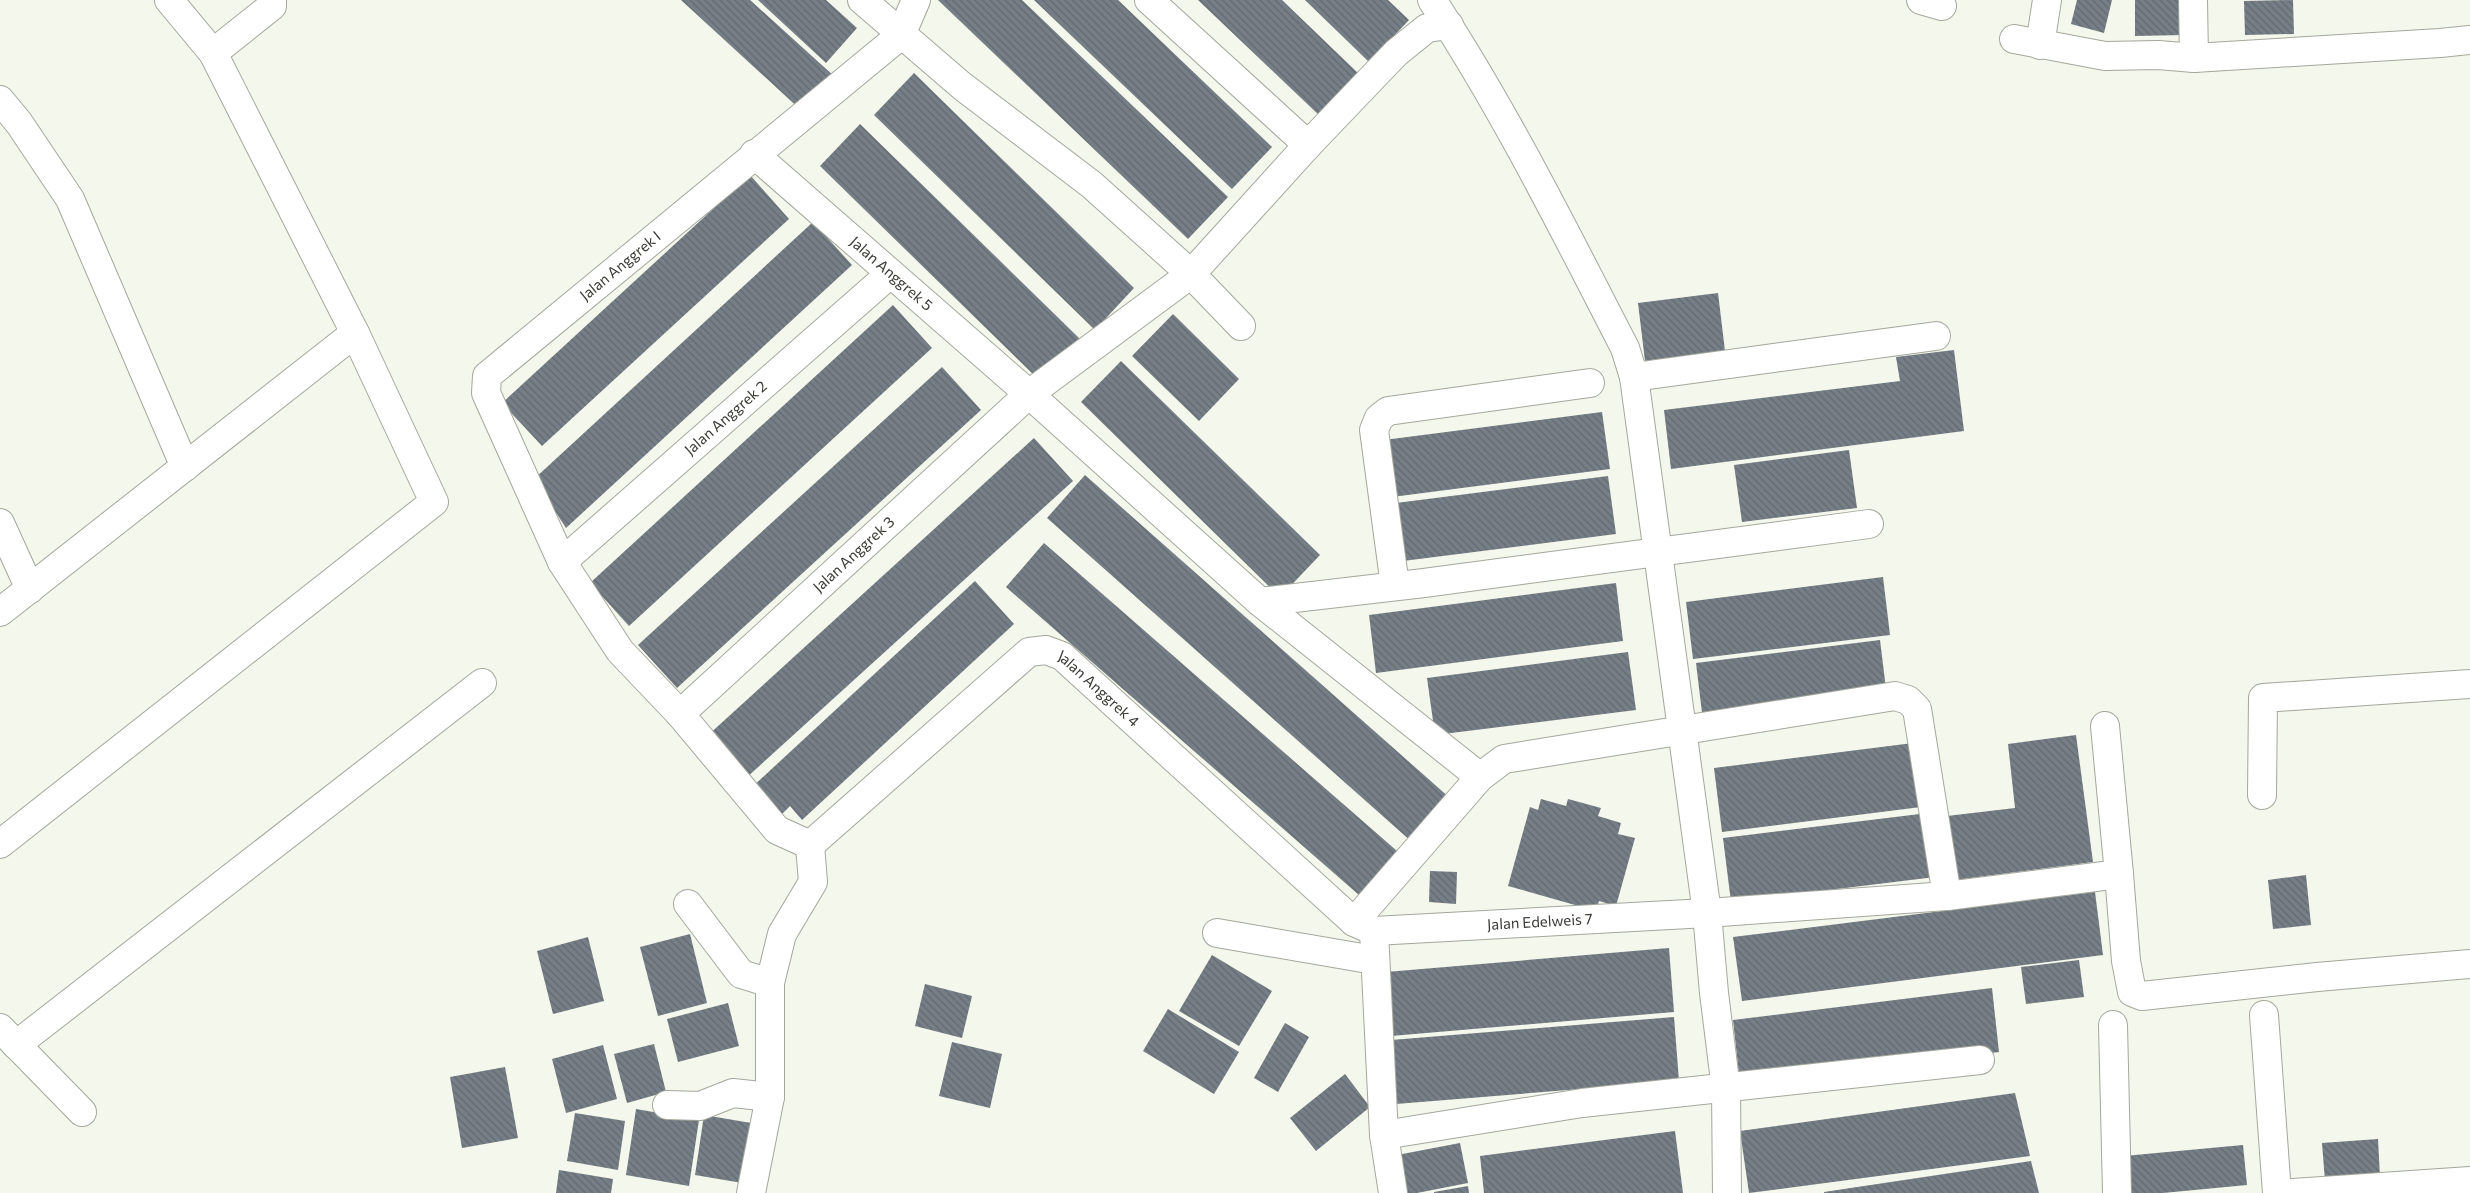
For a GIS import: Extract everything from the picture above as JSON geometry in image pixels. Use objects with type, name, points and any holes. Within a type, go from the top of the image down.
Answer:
[{"type":"street","points":[[0,844],[434,502],[355,332],[213,53],[169,0]]},
{"type":"street","points":[[213,53],[272,6],[272,0]]},
{"type":"street","points":[[862,0],[962,86],[1092,185],[1191,274],[1241,326]]},
{"type":"street","points":[[902,35],[916,0]]},
{"type":"street","points":[[1149,0],[1308,145]]},
{"type":"street","points":[[1432,0],[1474,66],[1522,151],[1625,348],[1634,377],[1707,913],[1714,993],[1726,1089],[1727,1193]]},
{"type":"street","points":[[2040,45],[2047,0]]},
{"type":"street","points":[[2193,0],[2194,58]]},
{"type":"street","name":"Jalan Anggrek 3","points":[[680,714],[1029,394],[1191,274],[1308,145],[1396,53],[1427,28],[1449,25]]},
{"type":"street","name":"Jalan Anggrek I","points":[[562,562],[486,393],[487,376],[754,154],[902,35]]},
{"type":"street","points":[[2014,39],[2104,56],[2158,55],[2194,58],[2470,40]]},
{"type":"street","points":[[0,100],[19,123],[70,199],[185,467]]},
{"type":"street","name":"Jalan Anggrek 5","points":[[754,154],[1029,394],[1260,602],[1480,777]]},
{"type":"street","name":"Jalan Anggrek 2","points":[[562,562],[890,274]]},
{"type":"street","points":[[0,612],[355,332]]},
{"type":"street","points":[[1634,377],[1936,336]]},
{"type":"street","points":[[1395,586],[1374,430],[1379,418],[1388,410],[1590,383]]},
{"type":"street","points":[[0,523],[30,588]]},
{"type":"street","points":[[1260,602],[1870,524]]},
{"type":"street","points":[[562,562],[620,651],[680,714],[777,830],[810,845],[813,882],[782,934],[770,983],[770,1097],[751,1193]]},
{"type":"street","name":"Jalan Anggrek 4","points":[[810,845],[1029,652],[1046,650],[1062,656],[1364,926]]},
{"type":"street","points":[[82,1112],[8,1036],[482,683]]},
{"type":"street","points":[[2262,795],[2263,698],[2470,684]]},
{"type":"street","points":[[1393,1193],[1384,1135],[1374,960],[1364,926],[1480,777],[1504,759],[1682,732],[1895,696],[1908,700],[1917,709],[1947,896]]},
{"type":"street","points":[[2105,726],[2126,961],[2132,992],[2142,996],[2308,978],[2470,964]]},
{"type":"street","name":"Jalan Edelweis 7","points":[[1364,926],[1707,913],[1947,896],[2119,874]]},
{"type":"street","points":[[688,904],[742,974],[770,983]]},
{"type":"street","points":[[1217,933],[1374,960]]},
{"type":"street","points":[[2264,1015],[2276,1193]]},
{"type":"street","points":[[2113,1024],[2117,1193]]},
{"type":"street","points":[[1384,1135],[1582,1103],[1726,1089],[1980,1060]]},
{"type":"street","points":[[667,1105],[700,1106],[733,1093],[770,1097]]},
{"type":"street","points":[[2292,1193],[2470,1181]]},
{"type":"building","points":[[681,0],[750,0],[835,77],[803,112]]},
{"type":"building","points":[[758,0],[826,0],[857,28],[826,63]]},
{"type":"building","points":[[938,0],[1022,0],[1228,197],[1188,239]]},
{"type":"building","points":[[1034,0],[1118,0],[1272,147],[1232,189]]},
{"type":"building","points":[[1198,0],[1282,0],[1360,75],[1321,117]]},
{"type":"building","points":[[1305,0],[1388,0],[1409,20],[1369,62]]},
{"type":"building","points":[[2077,0],[2112,0],[2104,33],[2071,24]]},
{"type":"building","points":[[2135,0],[2183,0],[2184,35],[2135,36]]},
{"type":"building","points":[[2293,0],[2294,34],[2245,35],[2244,1]]},
{"type":"building","points":[[914,73],[1134,288],[1095,330],[874,115]]},
{"type":"building","points":[[860,124],[1080,339],[1040,381],[820,166]]},
{"type":"building","points":[[750,175],[789,219],[542,446],[502,403]]},
{"type":"building","points":[[813,222],[852,265],[566,528],[534,479]]},
{"type":"building","points":[[1718,293],[1725,351],[1645,361],[1638,303]]},
{"type":"building","points":[[893,305],[932,348],[629,626],[590,583]]},
{"type":"building","points":[[1173,314],[1239,379],[1199,421],[1132,356]]},
{"type":"building","points":[[1954,350],[1964,431],[1671,469],[1664,410],[1900,381],[1896,357]]},
{"type":"building","points":[[1121,361],[1320,555],[1280,597],[1081,402]]},
{"type":"building","points":[[942,367],[981,410],[677,688],[638,645]]},
{"type":"building","points":[[1602,412],[1610,469],[1392,497],[1384,440]]},
{"type":"building","points":[[1034,438],[1073,481],[745,779],[706,737]]},
{"type":"building","points":[[1849,450],[1857,508],[1742,522],[1734,465]]},
{"type":"building","points":[[1085,475],[1451,799],[1412,842],[1047,518]]},
{"type":"building","points":[[1608,476],[1616,534],[1403,561],[1396,503]]},
{"type":"building","points":[[1044,543],[1397,851],[1359,895],[1006,587]]},
{"type":"building","points":[[1883,577],[1890,635],[1693,659],[1686,602]]},
{"type":"building","points":[[975,581],[1014,624],[802,820],[790,806],[778,818],[750,789]]},
{"type":"building","points":[[1616,583],[1623,641],[1376,673],[1369,615]]},
{"type":"building","points":[[1880,640],[1887,697],[1703,721],[1696,663]]},
{"type":"building","points":[[1628,652],[1636,710],[1435,735],[1427,678]]},
{"type":"building","points":[[2076,735],[2093,862],[1955,880],[1947,816],[2015,808],[2008,744]]},
{"type":"building","points":[[1921,742],[1929,806],[1722,832],[1714,768]]},
{"type":"building","points":[[1541,799],[1566,806],[1568,799],[1601,808],[1598,816],[1621,823],[1618,834],[1635,838],[1616,906],[1599,901],[1596,911],[1508,886],[1530,807],[1538,810]]},
{"type":"building","points":[[1928,813],[1935,877],[1731,902],[1723,838]]},
{"type":"building","points":[[1430,871],[1457,872],[1456,904],[1429,902]]},
{"type":"building","points":[[2306,875],[2311,925],[2273,929],[2268,880]]},
{"type":"building","points":[[2095,892],[2103,955],[1742,1001],[1733,937]]},
{"type":"building","points":[[690,934],[707,1003],[658,1016],[640,947]]},
{"type":"building","points":[[588,937],[604,1001],[553,1014],[537,951]]},
{"type":"building","points":[[1669,948],[1674,1012],[1391,1036],[1386,972]]},
{"type":"building","points":[[1212,955],[1272,991],[1239,1046],[1179,1011]]},
{"type":"building","points":[[2079,960],[2084,997],[2026,1004],[2021,967]]},
{"type":"building","points":[[925,984],[972,996],[962,1038],[915,1026]]},
{"type":"building","points":[[1992,988],[1999,1052],[1740,1084],[1733,1020]]},
{"type":"building","points":[[728,1003],[739,1046],[678,1062],[667,1019]]},
{"type":"building","points":[[1168,1009],[1239,1052],[1214,1094],[1143,1051]]},
{"type":"building","points":[[1674,1017],[1679,1081],[1396,1104],[1391,1040]]},
{"type":"building","points":[[1285,1023],[1309,1037],[1278,1092],[1254,1078]]},
{"type":"building","points":[[952,1042],[1002,1054],[990,1108],[939,1096]]},
{"type":"building","points":[[654,1044],[666,1092],[627,1103],[614,1054]]},
{"type":"building","points":[[603,1045],[617,1099],[566,1113],[552,1059]]},
{"type":"building","points":[[505,1067],[518,1138],[462,1148],[450,1077]]},
{"type":"building","points":[[1345,1074],[1370,1107],[1316,1151],[1290,1118]]},
{"type":"building","points":[[2015,1093],[2030,1156],[1749,1193],[1740,1131]]},
{"type":"building","points":[[636,1109],[699,1120],[689,1186],[626,1175]]},
{"type":"building","points":[[575,1113],[625,1121],[618,1170],[567,1161]]},
{"type":"building","points":[[704,1115],[757,1124],[748,1184],[695,1175]]},
{"type":"building","points":[[1675,1131],[1683,1193],[1484,1193],[1480,1156]]},
{"type":"building","points":[[2378,1139],[2380,1177],[2325,1181],[2322,1143]]},
{"type":"building","points":[[1460,1143],[1468,1183],[1417,1193],[1405,1193],[1397,1155]]},
{"type":"building","points":[[2243,1145],[2247,1185],[2163,1193],[2127,1193],[2124,1156]]},
{"type":"building","points":[[2031,1161],[2039,1193],[1824,1193],[1824,1192]]},
{"type":"building","points":[[559,1170],[613,1179],[611,1193],[556,1193]]},
{"type":"building","points":[[1468,1186],[1469,1193],[1434,1193],[1434,1192]]}]
